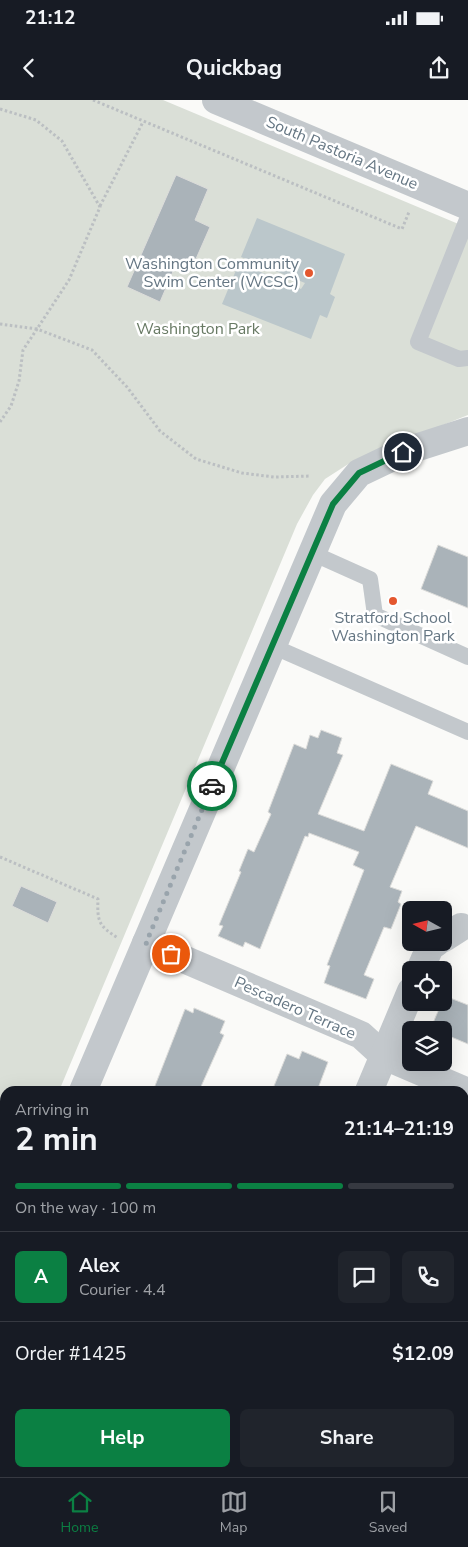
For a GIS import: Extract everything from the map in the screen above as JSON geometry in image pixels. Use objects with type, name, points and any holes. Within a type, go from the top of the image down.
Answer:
[{"type":"street","name":"South Pastoria Avenue","points":[[216,100],[468,206]]},
{"type":"street","points":[[85,1086],[333,504],[359,473],[403,452],[468,431]]},
{"type":"street","name":"Pescadero Terrace","points":[[146,943],[360,1035],[384,1056],[454,1086]]},
{"type":"street","points":[[372,1086],[403,1011]]},
{"type":"lane","points":[[468,216],[418,342],[459,359],[468,358]]},
{"type":"lane","points":[[312,553],[370,579],[375,615],[468,657]]},
{"type":"lane","points":[[272,646],[468,732]]},
{"type":"path","points":[[93,100],[402,229],[411,208]]},
{"type":"path","points":[[0,109],[36,120],[62,141],[100,207]]},
{"type":"path","points":[[0,422],[11,406],[19,381],[22,350],[38,329],[69,280],[100,207],[143,122]]},
{"type":"path","points":[[0,324],[38,329],[92,350],[127,387],[160,431],[196,459],[242,473],[274,477],[311,476]]},
{"type":"path","points":[[0,857],[98,899],[97,913],[102,928],[118,939]]},
{"type":"green space","name":"Washington Park","points":[[0,100],[163,100],[468,228],[468,415],[353,461],[325,479],[313,495],[297,524],[61,1086],[0,1086]]},
{"type":"shaded area","name":"Washington Community Swim Center (WCSC)","points":[[257,218],[345,254],[330,294],[335,297],[327,318],[320,315],[311,339],[222,304],[239,263],[301,289],[305,283],[241,257]]},
{"type":"building","points":[[176,175],[208,189],[195,220],[210,227],[192,268],[177,262],[160,302],[127,287]]},
{"type":"building","points":[[438,545],[468,557],[468,608],[421,589]]},
{"type":"building","points":[[321,730],[342,738],[337,753],[343,755],[318,814],[364,831],[391,764],[433,781],[428,794],[468,811],[468,848],[416,826],[390,887],[402,891],[398,902],[401,904],[391,929],[384,927],[364,975],[374,979],[366,999],[324,983],[330,966],[327,965],[364,870],[353,865],[359,852],[309,833],[308,837],[305,836],[260,949],[245,942],[243,947],[218,936],[223,926],[219,925],[241,872],[239,871],[248,849],[254,852],[271,814],[268,812],[294,744],[306,749],[310,735],[318,738]]},
{"type":"building","points":[[21,886],[57,902],[48,923],[12,906]]},
{"type":"building","points":[[452,999],[468,1005],[468,1044],[452,1037],[452,1021],[434,1021],[438,1011],[452,1011]]},
{"type":"building","points":[[194,1008],[225,1021],[220,1033],[224,1035],[201,1086],[155,1086],[185,1009],[193,1013]]},
{"type":"building","points":[[302,1051],[328,1062],[319,1086],[274,1086],[287,1054],[299,1059]]},
{"type":"way so far","points":[[171,954],[146,943],[212,786]]},
{"type":"place","name":"Washington Community Swim Center (WCSC)","points":[[309,273]]},
{"type":"place","name":"Stratford School Washington Park","points":[[393,601]]},
{"type":"route","points":[[212,786],[333,504],[359,473],[403,452]]}]
